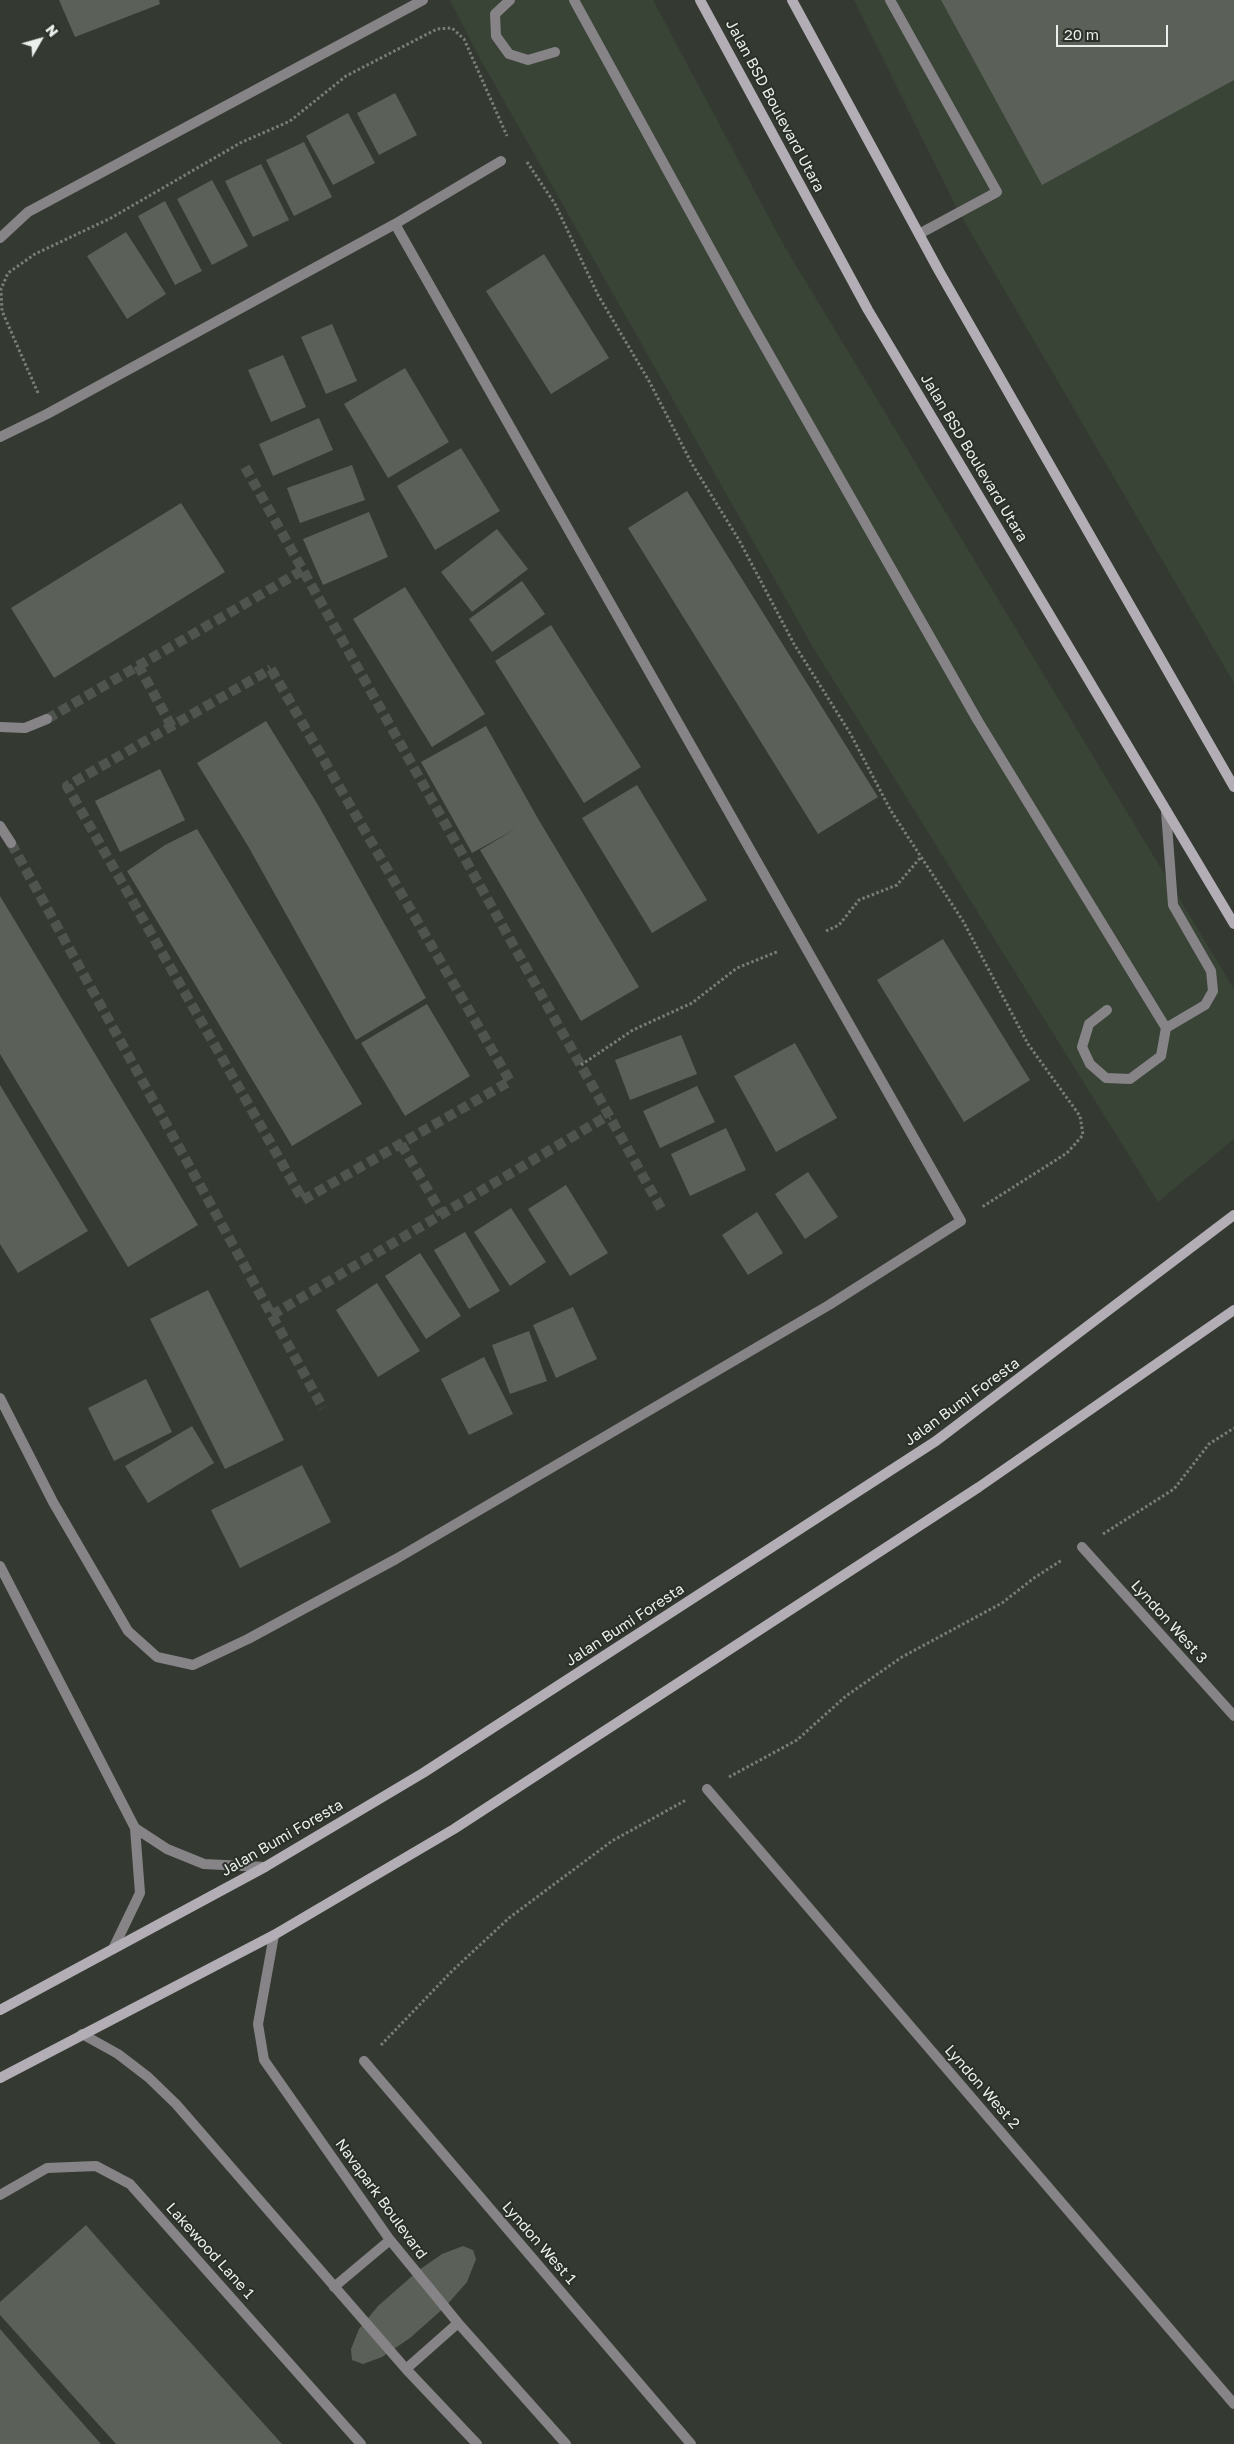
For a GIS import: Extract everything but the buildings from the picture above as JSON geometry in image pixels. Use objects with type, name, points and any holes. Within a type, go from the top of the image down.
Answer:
[{"type":"main road","name":"Jalan BSD Boulevard Utara","points":[[700,0],[868,310],[1234,924]]},
{"type":"main road","points":[[792,0],[919,234],[1234,786]]},
{"type":"main road","name":"Jalan Bumi Foresta","points":[[0,2010],[265,1867],[423,1773],[936,1441],[1234,1215]]},
{"type":"main road","points":[[0,2078],[274,1935],[454,1829],[979,1487],[1234,1310]]},
{"type":"street","points":[[0,238],[28,212],[423,0]]},
{"type":"street","points":[[510,0],[495,14],[496,36],[509,54],[528,60],[554,52]]},
{"type":"street","points":[[574,0],[744,310],[978,721],[1166,1028],[1161,1056],[1130,1079],[1106,1078],[1090,1064],[1082,1047],[1088,1024],[1107,1010]]},
{"type":"street","points":[[890,0],[997,192],[919,234]]},
{"type":"street","points":[[0,437],[47,414],[395,224],[501,161]]},
{"type":"street","points":[[0,1398],[53,1502],[128,1631],[157,1658],[193,1665],[248,1639],[396,1559],[829,1305],[961,1221],[395,224]]},
{"type":"street","points":[[0,727],[25,728],[47,719]]},
{"type":"street","points":[[1166,811],[1172,905],[1211,971],[1213,991],[1205,1005],[1166,1028]]},
{"type":"street","points":[[0,826],[11,844]]},
{"type":"street","name":"Lyndon West 3","points":[[1082,1547],[1234,1716]]},
{"type":"street","points":[[0,1566],[135,1828],[140,1893],[113,1950]]},
{"type":"street","name":"Lyndon West 2","points":[[707,1789],[1234,2404]]},
{"type":"street","points":[[135,1828],[167,1849],[204,1864],[265,1867]]},
{"type":"street","name":"Navapark Boulevard","points":[[274,1935],[258,2024],[264,2060],[390,2240],[458,2323],[566,2444]]},
{"type":"street","points":[[82,2034],[118,2054],[148,2077],[176,2104],[406,2369],[477,2444]]},
{"type":"street","name":"Lyndon West 1","points":[[364,2062],[691,2444]]},
{"type":"street","name":"Lakewood Lane 1","points":[[0,2195],[47,2168],[96,2166],[130,2184],[361,2444]]},
{"type":"street","points":[[334,2287],[390,2240]]},
{"type":"street","points":[[406,2369],[458,2323]]},
{"type":"path","points":[[47,414],[2,311],[1,289],[8,273],[35,254],[111,218],[242,142],[290,121],[346,76],[437,29],[452,28],[464,39],[504,133],[517,148],[555,204],[598,295],[649,381],[692,464],[739,540],[794,644],[850,734],[891,811],[963,922],[1028,1044],[1080,1116],[1083,1135],[1067,1153],[961,1221]]},
{"type":"path","points":[[501,161],[517,148]]},
{"type":"path","points":[[581,1065],[633,1030],[692,1003],[737,968],[839,925],[859,900],[897,885],[921,857]]},
{"type":"path","points":[[364,2062],[452,1971],[509,1918],[612,1841],[797,1740],[846,1696],[902,1657],[1002,1602],[1034,1578],[1174,1489],[1209,1444],[1234,1428]]},
{"type":"shaded area","points":[[450,0],[653,0],[783,244],[1234,989],[1234,1139],[1158,1202],[814,649],[477,53]]},
{"type":"shaded area","points":[[854,0],[1234,0],[1234,683],[956,207]]},
{"type":"tunnel","points":[[245,467],[662,1210]]},
{"type":"tunnel","points":[[47,719],[303,570]]},
{"type":"tunnel","points":[[138,665],[172,727]]},
{"type":"tunnel","points":[[271,669],[510,1081],[303,1200],[67,786],[271,669]]},
{"type":"tunnel","points":[[11,843],[323,1408]]},
{"type":"tunnel","points":[[272,1315],[609,1115]]},
{"type":"tunnel","points":[[401,1144],[442,1214]]}]
